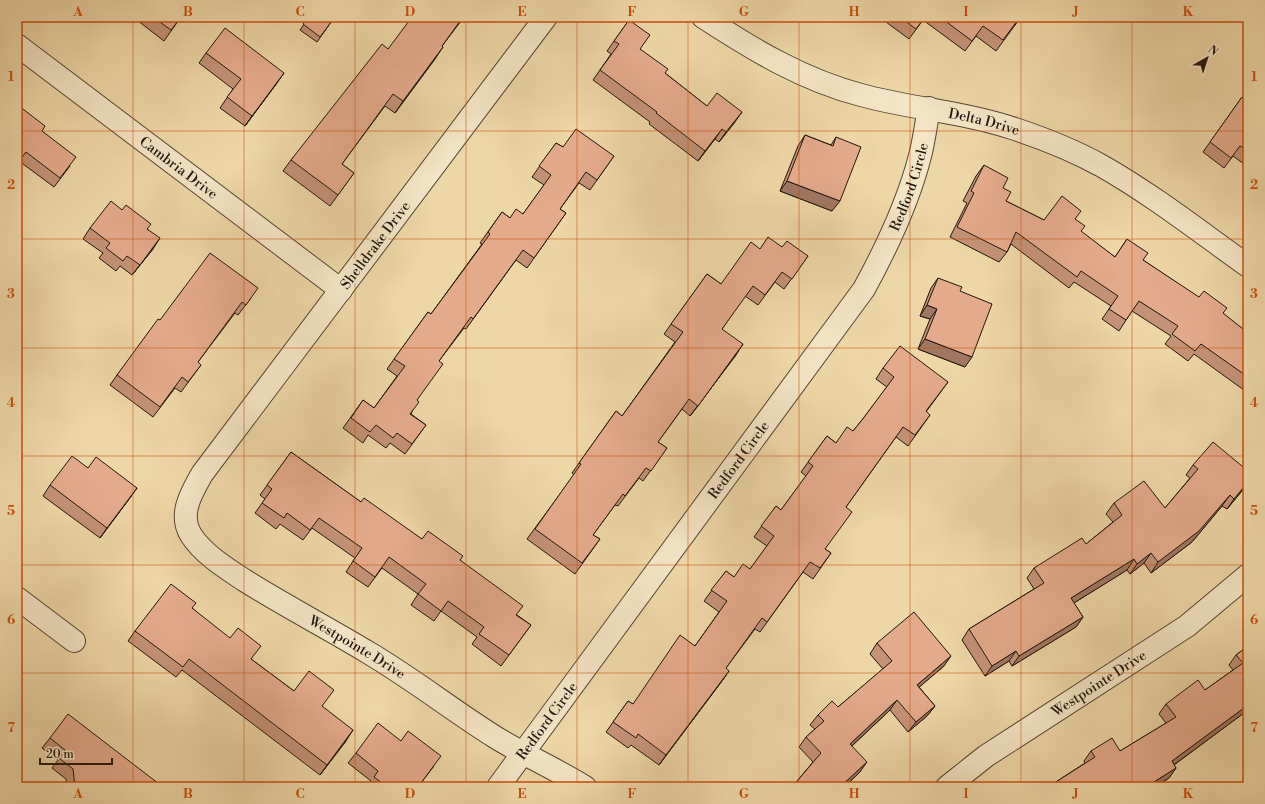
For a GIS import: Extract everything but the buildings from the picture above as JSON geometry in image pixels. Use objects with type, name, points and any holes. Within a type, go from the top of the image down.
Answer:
[{"type":"street","name":"Shelldrake Drive","points":[[202,474],[546,17]]},
{"type":"street","name":"Delta Drive","points":[[703,17],[762,54],[805,75],[860,95],[930,108],[1014,129],[1056,144],[1101,166],[1145,192],[1248,266]]},
{"type":"street","name":"Cambria Drive","points":[[17,45],[341,290]]},
{"type":"street","name":"Redford Circle","points":[[498,787],[864,289],[892,232],[909,190],[920,157],[930,108]]},
{"type":"street","name":"Westpointe Drive","points":[[202,474],[188,499],[186,518],[190,534],[205,552],[230,571],[278,602],[368,652],[420,685],[495,737],[585,787]]},
{"type":"street","name":"Westpointe Drive","points":[[947,787],[986,756],[1187,626],[1248,575]]},
{"type":"street","points":[[17,598],[74,641]]}]
